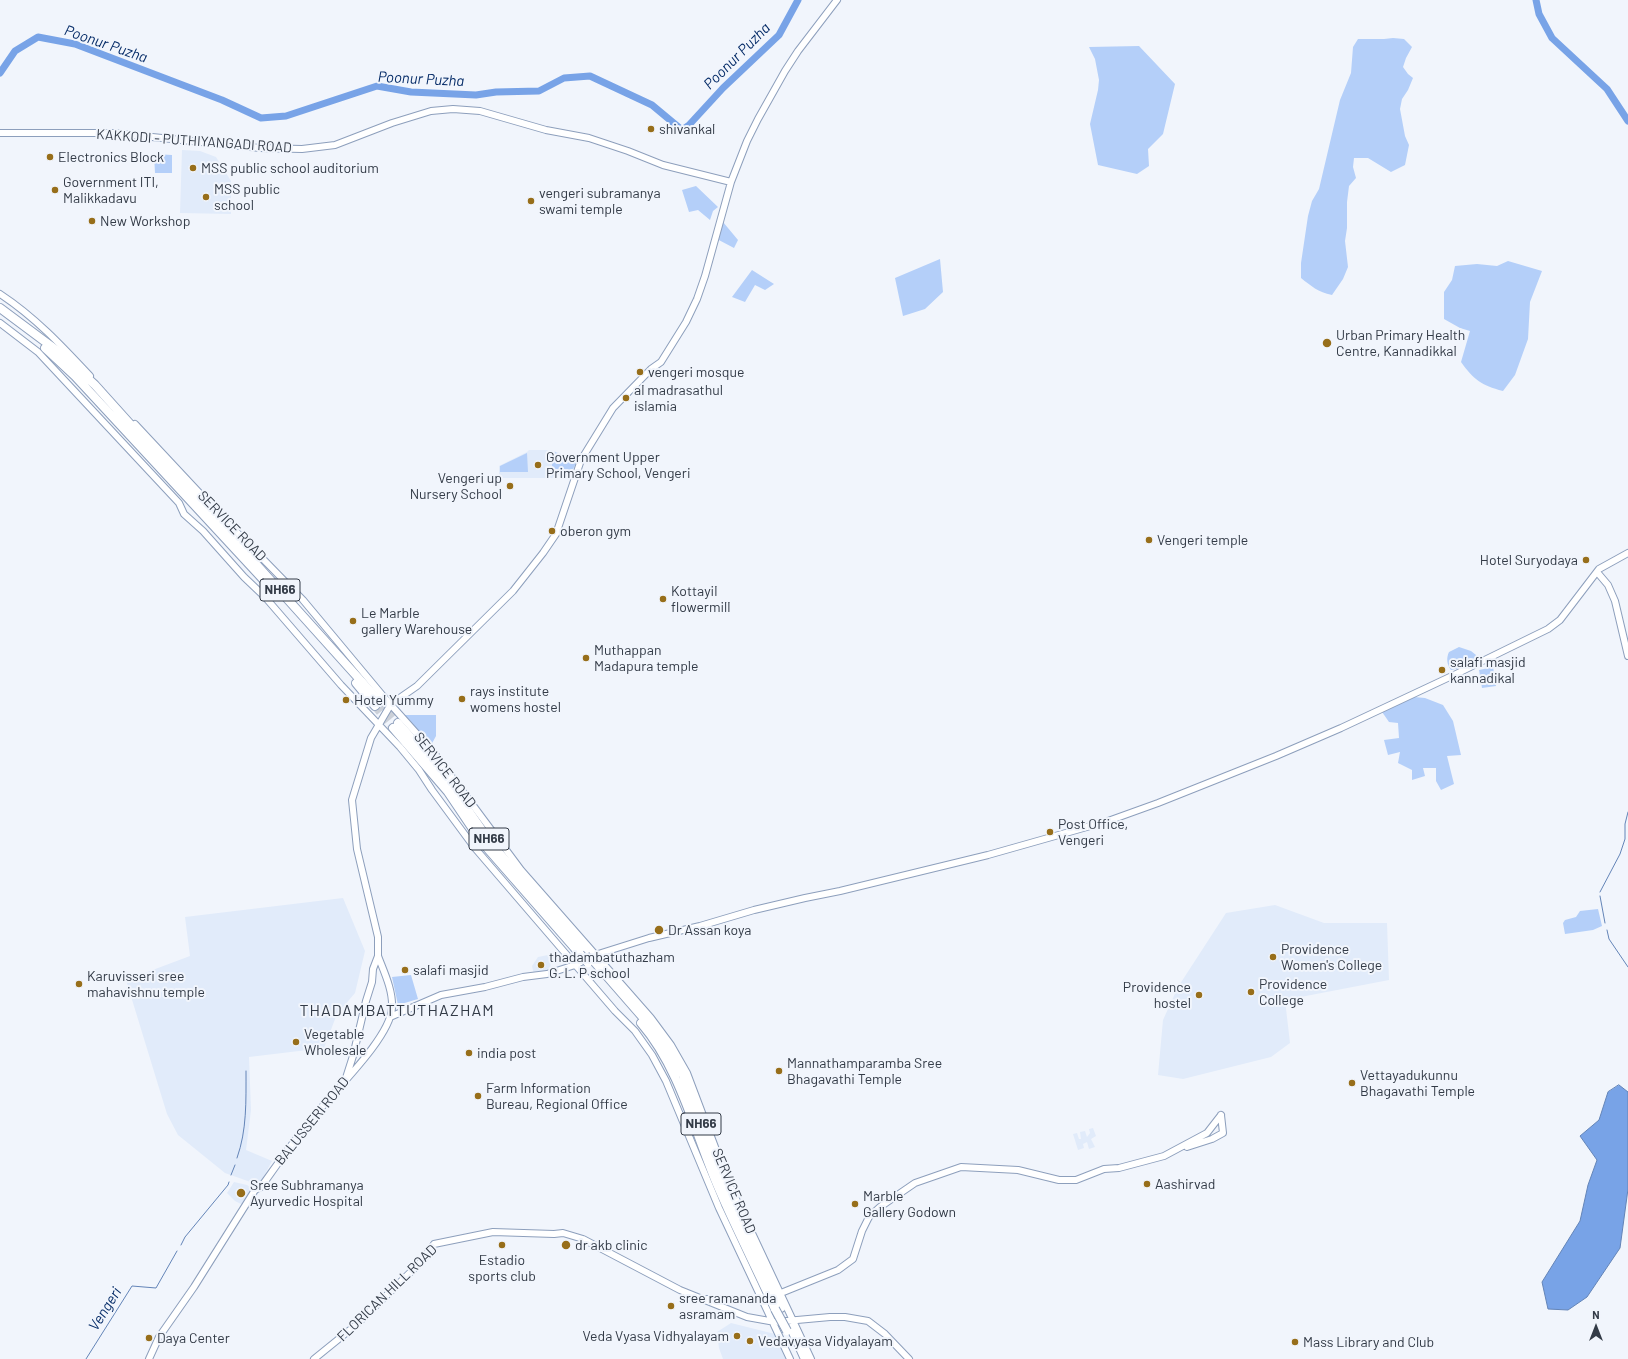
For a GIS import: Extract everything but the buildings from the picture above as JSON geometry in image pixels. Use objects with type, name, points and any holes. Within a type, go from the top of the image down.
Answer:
[{"type":"highway","name":"NH66","points":[[0,308],[59,352],[95,385],[179,480],[242,547],[377,704],[300,618],[240,556],[75,376],[46,349],[0,312]]},
{"type":"highway","name":"NH66","points":[[395,725],[448,792],[481,841],[583,952],[592,959],[647,1030],[662,1054],[681,1092],[716,1183],[775,1296],[778,1308],[790,1327],[805,1359]]},
{"type":"highway","name":"NH66","points":[[790,1327],[799,1359]]},
{"type":"street","points":[[345,1081],[372,982],[373,969],[378,956],[378,937],[357,849],[352,800],[371,738],[391,704],[417,686],[512,590],[543,553],[556,534],[581,460],[613,408],[651,369],[661,362],[686,322],[697,299],[705,276],[732,182],[747,141],[771,95],[798,50],[837,0]]},
{"type":"street","name":"KAKKODI - PUTHIYANGADI ROAD","points":[[0,133],[113,133],[260,148],[302,149],[335,145],[392,123],[431,111],[453,109],[480,111],[546,130],[589,138],[663,165],[732,182]]},
{"type":"street","name":"SERVICE ROAD","points":[[0,294],[18,306],[51,334],[221,516],[303,600],[434,753],[521,870],[592,959],[652,1018],[671,1045],[687,1073],[729,1184],[775,1296],[790,1327],[811,1359]]},
{"type":"street","points":[[0,322],[38,352],[80,398],[107,424],[178,503],[184,514],[203,532],[244,577],[265,596],[341,684],[379,723],[419,770],[474,847],[615,1011],[635,1031],[652,1055],[666,1081],[719,1208],[790,1359]]},
{"type":"street","points":[[390,1017],[441,995],[485,987],[523,977],[547,974],[754,910],[805,898],[840,892],[1019,847],[1097,824],[1158,803],[1276,756],[1340,728],[1548,629],[1560,620],[1597,572],[1628,553]]},
{"type":"street","points":[[1597,572],[1608,584],[1615,601],[1628,656]]},
{"type":"street","name":"BALUSSERI ROAD","points":[[149,1359],[159,1337],[194,1287],[255,1190],[261,1187],[289,1146],[378,1040],[390,1017],[392,999],[388,982],[378,956]]},
{"type":"street","points":[[702,1299],[761,1299],[775,1296],[838,1270],[853,1258],[862,1231],[870,1217],[880,1207],[915,1183],[961,1167],[1018,1170],[1059,1180],[1076,1180],[1104,1169],[1119,1168],[1164,1156],[1207,1133],[1221,1115],[1223,1133],[1212,1139],[1178,1149]]},
{"type":"street","name":"FLORICAN HILL ROAD","points":[[314,1359],[356,1325],[422,1261],[434,1244],[493,1232],[563,1233],[583,1239],[680,1290],[748,1317],[772,1321],[790,1327],[845,1317],[868,1321],[890,1339],[909,1359]]},
{"type":"shaded area","points":[[1358,39],[1404,39],[1412,47],[1403,67],[1413,78],[1402,99],[1400,109],[1405,136],[1409,145],[1405,165],[1391,172],[1368,158],[1354,158],[1353,167],[1356,178],[1349,186],[1347,202],[1347,228],[1345,241],[1348,267],[1343,279],[1332,295],[1327,294],[1301,278],[1301,263],[1308,216],[1312,201],[1319,189],[1340,100],[1351,73],[1353,47]]},
{"type":"shaded area","points":[[1139,46],[1175,84],[1163,134],[1148,149],[1149,166],[1137,174],[1098,165],[1090,124],[1099,80],[1095,59],[1089,47]]},
{"type":"shaded area","name":"MSS public school","points":[[182,150],[200,151],[216,157],[231,181],[231,214],[180,213]]},
{"type":"shaded area","points":[[154,154],[172,155],[172,173],[155,173]]},
{"type":"shaded area","points":[[696,186],[718,207],[713,211],[710,220],[698,210],[689,212],[682,190]]},
{"type":"shaded area","points":[[723,222],[738,240],[734,248],[715,238]]},
{"type":"shaded area","points":[[940,259],[943,292],[925,309],[903,316],[895,278]]},
{"type":"shaded area","points":[[1508,261],[1542,271],[1530,302],[1528,339],[1515,375],[1503,391],[1483,384],[1474,378],[1461,362],[1470,331],[1460,328],[1444,319],[1444,292],[1452,280],[1455,266],[1477,264],[1497,266]]},
{"type":"shaded area","points":[[752,270],[774,284],[765,290],[755,285],[745,302],[732,297]]},
{"type":"shaded area","points":[[529,450],[551,450],[578,460],[574,469],[552,478],[499,478],[499,466]]},
{"type":"shaded area","points":[[552,451],[577,461],[573,469],[552,476]]},
{"type":"shaded area","points":[[527,453],[528,472],[500,472],[500,466]]},
{"type":"shaded area","points":[[1459,647],[1471,651],[1476,655],[1475,660],[1460,668],[1451,670],[1447,661],[1448,654]]},
{"type":"shaded area","points":[[1493,667],[1496,686],[1482,688],[1479,670]]},
{"type":"shaded area","points":[[1414,697],[1425,698],[1443,705],[1453,721],[1461,755],[1447,756],[1454,784],[1441,790],[1436,781],[1436,768],[1423,768],[1425,776],[1412,780],[1412,770],[1398,763],[1400,752],[1388,755],[1384,740],[1399,738],[1398,723],[1389,722],[1380,709]]},
{"type":"shaded area","points":[[405,715],[436,715],[436,736],[430,747],[404,720]]},
{"type":"shaded area","points":[[343,898],[365,951],[355,993],[337,1014],[324,1048],[249,1057],[251,1110],[246,1150],[272,1161],[259,1185],[225,1173],[178,1135],[167,1114],[126,980],[190,956],[185,917]]},
{"type":"shaded area","name":"Providence College","points":[[1275,905],[1324,923],[1387,923],[1389,980],[1285,1000],[1290,1043],[1271,1057],[1183,1079],[1158,1075],[1163,1020],[1178,987],[1226,913]]},
{"type":"shaded area","points":[[1598,909],[1602,926],[1593,930],[1565,934],[1563,923],[1565,920],[1576,917],[1580,911]]},
{"type":"shaded area","name":"thadambatuthazham G. L. P school","points":[[548,955],[550,958],[551,972],[534,975],[532,966],[538,957]]},
{"type":"shaded area","points":[[411,975],[418,999],[398,1005],[392,977]]},
{"type":"shaded area","points":[[1619,1085],[1628,1092],[1628,1189],[1620,1248],[1587,1297],[1568,1310],[1548,1309],[1542,1282],[1580,1221],[1588,1185],[1597,1160],[1580,1136],[1599,1120],[1608,1092]]},
{"type":"shaded area","points":[[1093,1128],[1096,1136],[1091,1139],[1095,1147],[1089,1149],[1087,1142],[1083,1144],[1084,1148],[1078,1150],[1073,1134],[1077,1133],[1079,1139],[1081,1139],[1080,1132],[1085,1131],[1087,1137],[1090,1133],[1089,1129]]},
{"type":"shaded area","name":"Sree Subhramanya Ayurvedic Hospital","points":[[234,1182],[247,1185],[253,1189],[249,1204],[241,1204],[235,1201],[227,1193]]},
{"type":"shaded area","name":"Vedavyasa Vidyalayam","points":[[731,1323],[779,1335],[789,1359],[723,1359],[719,1348],[717,1332]]},
{"type":"waterway","name":"Poonur Puzha","points":[[0,73],[15,51],[38,37],[75,44],[222,100],[261,118],[286,116],[377,86],[411,92],[476,95],[496,92],[539,91],[564,78],[590,76],[652,105],[682,130],[689,125],[723,88],[779,35],[798,0]]},
{"type":"waterway","name":"Poonur Puzha","points":[[1536,0],[1539,14],[1552,38],[1607,89],[1628,121]]},
{"type":"waterway","points":[[1600,892],[1620,854],[1625,839],[1625,824],[1628,812]]},
{"type":"waterway","points":[[1600,896],[1605,923]]},
{"type":"waterway","points":[[1607,930],[1609,939],[1628,967]]},
{"type":"waterway","name":"Vengeri","points":[[237,1158],[243,1137],[246,1104],[246,1071]]},
{"type":"waterway","points":[[231,1175],[235,1165]]},
{"type":"waterway","name":"Vengeri","points":[[181,1245],[185,1237],[229,1182]]},
{"type":"waterway","name":"Vengeri","points":[[86,1359],[132,1286],[156,1288],[177,1251]]},
{"type":"tunnel","points":[[380,702],[398,723]]},
{"type":"tunnel","points":[[375,706],[393,728]]},
{"type":"place","name":"shivankal","points":[[651,129]]},
{"type":"place","name":"Electronics Block","points":[[50,157]]},
{"type":"place","name":"MSS public school auditorium","points":[[193,168]]},
{"type":"place","name":"Government ITI, Malikkadavu","points":[[55,190]]},
{"type":"place","name":"MSS public school","points":[[206,197]]},
{"type":"place","name":"vengeri subramanya swami temple","points":[[531,201]]},
{"type":"place","name":"New Workshop","points":[[92,221]]},
{"type":"place","name":"Urban Primary Health Centre, Kannadikkal","points":[[1327,343]]},
{"type":"place","name":"vengeri mosque","points":[[640,372]]},
{"type":"place","name":"al madrasathul islamia","points":[[626,398]]},
{"type":"place","name":"Government Upper Primary School, Vengeri","points":[[538,465]]},
{"type":"place","name":"Vengeri up Nursery School","points":[[510,486]]},
{"type":"place","name":"oberon gym","points":[[552,531]]},
{"type":"place","name":"Vengeri temple","points":[[1149,540]]},
{"type":"place","name":"Hotel Suryodaya","points":[[1586,560]]},
{"type":"place","name":"Kottayil flowermill","points":[[663,599]]},
{"type":"place","name":"Le Marble gallery Warehouse","points":[[353,621]]},
{"type":"place","name":"Muthappan Madapura temple","points":[[586,658]]},
{"type":"place","name":"salafi masjid kannadikal","points":[[1442,670]]},
{"type":"place","name":"rays institute womens hostel","points":[[462,699]]},
{"type":"place","name":"Hotel Yummy","points":[[346,700]]},
{"type":"place","name":"Post Office, Vengeri","points":[[1050,832]]},
{"type":"place","name":"Dr Assan koya","points":[[659,930]]},
{"type":"place","name":"Providence Women's College","points":[[1273,957]]},
{"type":"place","name":"thadambatuthazham G. L. P school","points":[[541,965]]},
{"type":"place","name":"salafi masjid","points":[[405,970]]},
{"type":"place","name":"Karuvisseri sree mahavishnu temple","points":[[79,984]]},
{"type":"place","name":"Providence College","points":[[1251,992]]},
{"type":"place","name":"Providence hostel","points":[[1199,995]]},
{"type":"place","name":"Vegetable Wholesale","points":[[296,1042]]},
{"type":"place","name":"india post","points":[[469,1053]]},
{"type":"place","name":"Mannathamparamba Sree Bhagavathi Temple","points":[[779,1071]]},
{"type":"place","name":"Vettayadukunnu Bhagavathi Temple","points":[[1352,1083]]},
{"type":"place","name":"Farm Information Bureau, Regional Office","points":[[478,1096]]},
{"type":"place","name":"Aashirvad","points":[[1147,1184]]},
{"type":"place","name":"Sree Subhramanya Ayurvedic Hospital","points":[[241,1193]]},
{"type":"place","name":"Marble Gallery Godown","points":[[855,1204]]},
{"type":"place","name":"Estadio sports club","points":[[502,1245]]},
{"type":"place","name":"dr akb clinic","points":[[566,1245]]},
{"type":"place","name":"sree ramananda asramam","points":[[671,1306]]},
{"type":"place","name":"Veda Vyasa Vidhyalayam","points":[[737,1336]]},
{"type":"place","name":"Daya Center","points":[[149,1338]]},
{"type":"place","name":"Vedavyasa Vidyalayam","points":[[750,1341]]},
{"type":"place","name":"Mass Library and Club","points":[[1295,1342]]},
{"type":"district","name":"THADAMBATTUTHAZHAM","points":[[397,1011]]}]
